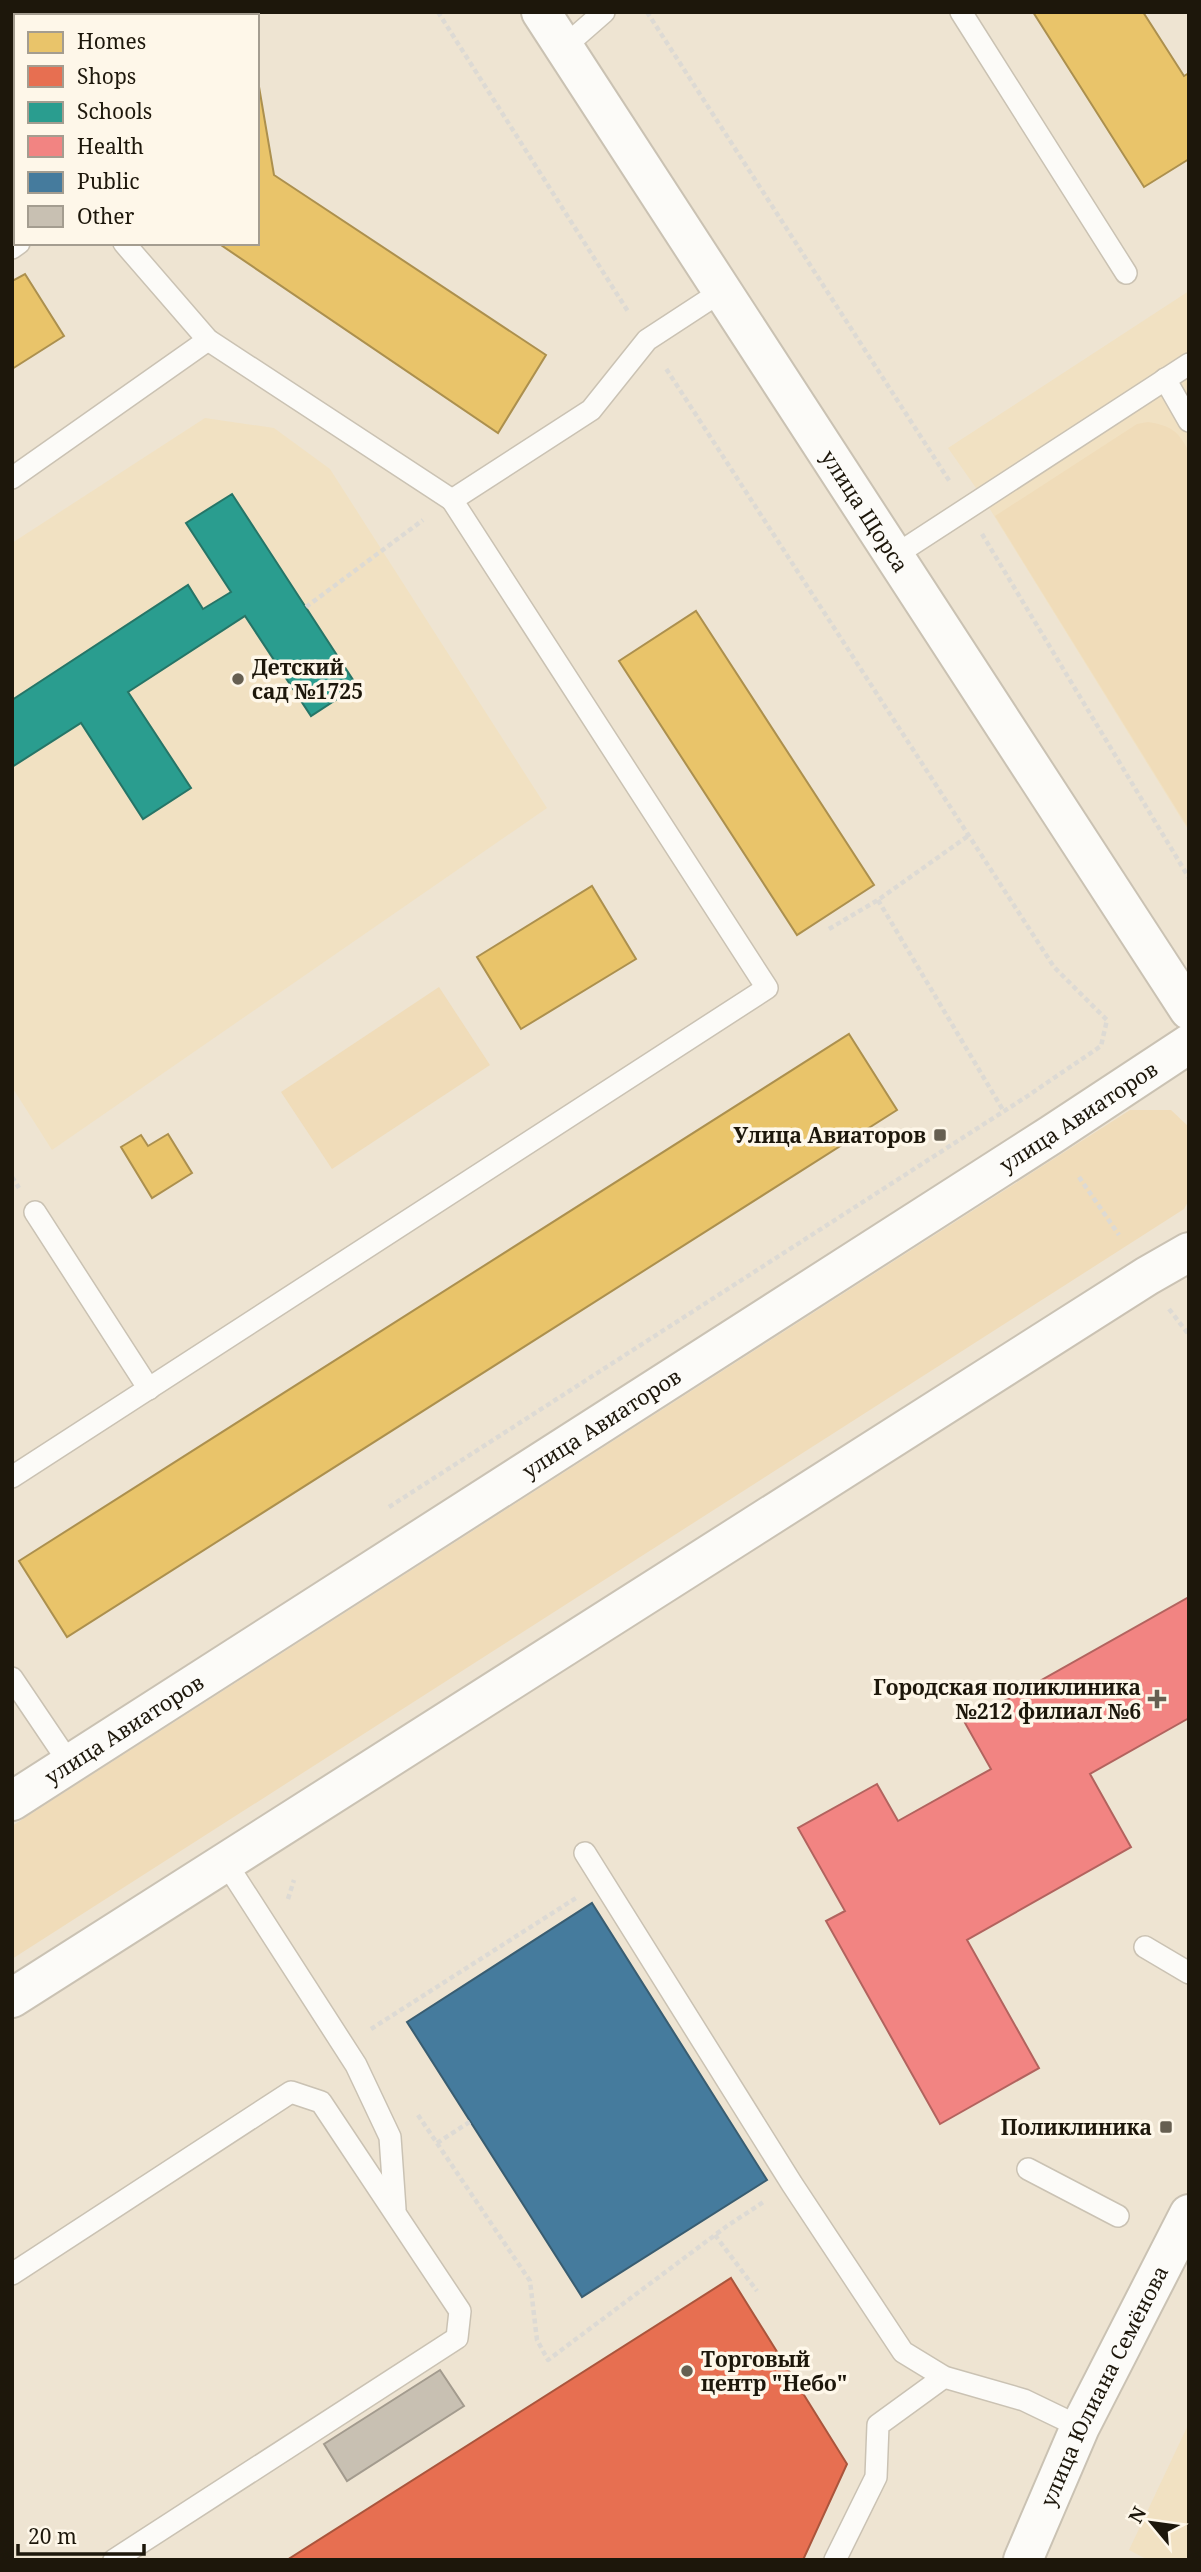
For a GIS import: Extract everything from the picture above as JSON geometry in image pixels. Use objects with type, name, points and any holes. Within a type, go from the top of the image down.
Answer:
[{"type":"street","name":"улица Щорса","points":[[541,12],[1189,1010]]},
{"type":"street","name":"улица Авиаторов","points":[[12,1801],[1189,1044]]},
{"type":"street","points":[[12,1998],[1147,1276],[1189,1252]]},
{"type":"street","name":"улица Юлиана Семёнова","points":[[1023,2560],[1080,2427],[1189,2214]]},
{"type":"lane","points":[[564,47],[604,12]]},
{"type":"lane","points":[[961,12],[1126,273]]},
{"type":"lane","points":[[12,1477],[767,988],[452,500],[208,340],[126,245]]},
{"type":"lane","points":[[452,500],[591,410],[647,340],[722,291]]},
{"type":"lane","points":[[12,478],[208,340]]},
{"type":"lane","points":[[894,556],[1189,364]]},
{"type":"lane","points":[[1166,379],[1189,421]]},
{"type":"lane","points":[[35,1212],[149,1389]]},
{"type":"lane","points":[[12,1678],[70,1764]]},
{"type":"lane","points":[[584,1853],[792,2184],[902,2352],[944,2377],[1024,2400],[1080,2427]]},
{"type":"lane","points":[[226,1863],[356,2065],[390,2137],[395,2211]]},
{"type":"lane","points":[[1145,1947],[1189,1973]]},
{"type":"lane","points":[[12,2274],[291,2092],[321,2102],[460,2311],[457,2337],[114,2560]]},
{"type":"lane","points":[[1028,2169],[1118,2216]]},
{"type":"lane","points":[[835,2560],[876,2477],[878,2425],[944,2377]]},
{"type":"path","points":[[386,1508],[1101,1046],[1107,1020],[1054,967],[647,340],[438,12]]},
{"type":"path","points":[[647,12],[967,509],[1189,878]]},
{"type":"path","points":[[306,607],[452,500]]},
{"type":"path","points":[[829,929],[877,900],[968,836]]},
{"type":"path","points":[[877,900],[1003,1110]]},
{"type":"path","points":[[1079,1177],[1119,1235]]},
{"type":"path","points":[[1169,1308],[1189,1335]]},
{"type":"path","points":[[364,2033],[601,1882]]},
{"type":"path","points":[[415,2110],[530,2281],[537,2340],[548,2360],[715,2235],[792,2184]]},
{"type":"path","points":[[437,2143],[471,2121]]},
{"type":"path","points":[[715,2235],[757,2291]]},
{"type":"shaded area","points":[[1189,291],[1189,831],[983,498],[948,448]]},
{"type":"shaded area","name":"Детский сад №1725","points":[[205,418],[274,428],[330,469],[547,808],[52,1150],[12,1087],[12,543]]},
{"type":"shaded area","points":[[1148,422],[1163,425],[1173,431],[1189,452],[1189,829],[995,516],[1137,424]]},
{"type":"shaded area","points":[[439,987],[490,1065],[332,1169],[281,1092]]},
{"type":"shaded area","points":[[1130,1110],[1171,1110],[1189,1127],[1189,1200],[1184,1209],[12,1959],[12,1826]]},
{"type":"shaded area","points":[[1189,2423],[1189,2560],[1148,2560],[1129,2550]]},
{"type":"building: Homes","points":[[159,12],[247,12],[247,14]]},
{"type":"building: Homes","points":[[1033,12],[1143,12],[1184,76],[1189,73],[1189,159],[1144,187]]},
{"type":"building: Homes","points":[[259,87],[274,175],[546,355],[498,433],[221,245],[259,245]]},
{"type":"building: Homes","points":[[25,274],[64,336],[12,369],[12,281]]},
{"type":"building: Homes","points":[[696,611],[874,885],[797,935],[619,661]]},
{"type":"building: Homes","points":[[592,886],[636,959],[521,1029],[477,957]]},
{"type":"building: Homes","points":[[849,1034],[897,1110],[67,1637],[19,1561]]},
{"type":"building: Homes","points":[[168,1134],[192,1173],[152,1198],[121,1147],[141,1135],[148,1146]]},
{"type":"building: Shops","name":"Торговый центр \"Небо\"","points":[[731,2278],[847,2464],[803,2560],[287,2560]]},
{"type":"building: Schools","points":[[232,494],[357,686],[311,716],[245,616],[128,692],[191,788],[143,819],[81,723],[12,767],[12,700],[188,585],[203,609],[231,592],[186,523]]},
{"type":"building: Health","points":[[1189,1597],[1189,1718],[1090,1774],[1131,1847],[967,1940],[1039,2068],[940,2124],[826,1921],[845,1911],[798,1828],[877,1784],[898,1821],[991,1769],[965,1723]]},
{"type":"building: Public","points":[[592,1903],[767,2180],[582,2297],[407,2022]]},
{"type":"building: Other","points":[[440,2370],[464,2406],[347,2481],[324,2444]]},
{"type":"place","name":"Детский сад №1725","points":[[238,679]]},
{"type":"place","name":"Улица Авиаторов","points":[[940,1135]]},
{"type":"place","name":"Городская поликлиника №212 филиал №6","points":[[1157,1699]]},
{"type":"place","name":"Поликлиника","points":[[1166,2127]]},
{"type":"place","name":"Торговый центр \"Небо\"","points":[[687,2371]]}]
